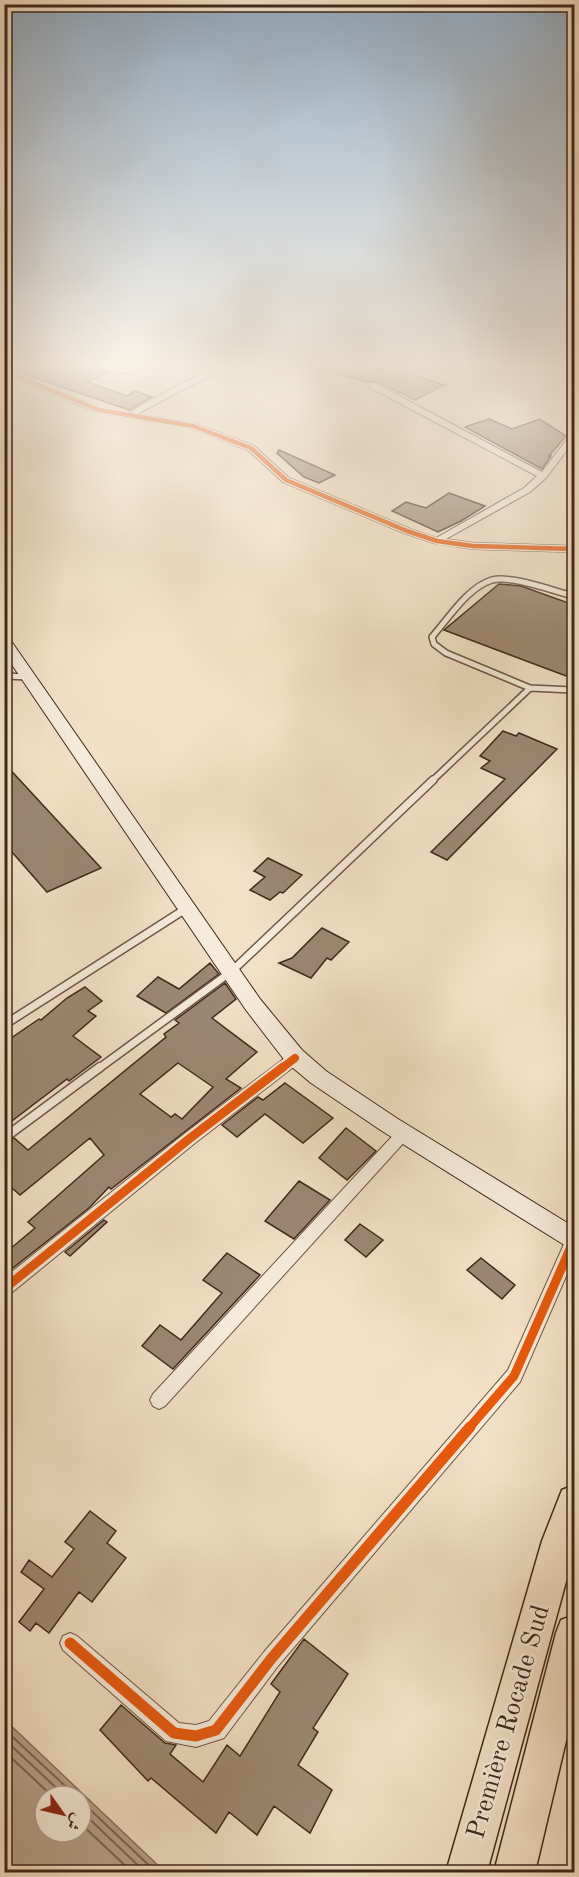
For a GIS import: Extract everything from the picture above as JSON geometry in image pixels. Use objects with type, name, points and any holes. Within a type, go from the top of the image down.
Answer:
[{"type":"highway","name":"Première Rocade Sud","points":[[466,1872],[560,1541],[574,1503]]},
{"type":"highway","name":"Première Rocade Sud","points":[[514,1872],[574,1633]]},
{"type":"main road","points":[[4,641],[232,971],[244,992],[295,1058],[340,1092],[403,1134],[503,1193],[574,1240]]},
{"type":"street","points":[[257,454],[286,480],[407,531],[437,541],[472,546],[574,549]]},
{"type":"street","points":[[501,454],[543,476]]},
{"type":"street","points":[[437,541],[527,490],[543,476],[560,454]]},
{"type":"street","points":[[4,1288],[189,1138],[295,1058]]},
{"type":"street","points":[[159,1400],[403,1134]]},
{"type":"street","points":[[70,1642],[174,1733],[196,1736],[216,1730],[271,1659],[514,1376],[574,1240]]},
{"type":"lane","points":[[574,597],[506,580],[494,580],[476,591],[432,637],[434,644],[446,653],[530,688],[572,690],[574,688]]},
{"type":"lane","points":[[4,676],[29,677]]},
{"type":"lane","points":[[4,1138],[232,971],[530,688]]},
{"type":"lane","points":[[4,1025],[188,908]]},
{"type":"water","points":[[5,1720],[72,1784],[33,1784],[33,1844],[93,1844],[93,1804],[165,1872],[5,1872]]},
{"type":"building","points":[[278,454],[287,454],[335,475],[319,483],[304,477]]},
{"type":"building","points":[[514,454],[551,454],[542,469]]},
{"type":"building","points":[[449,493],[485,506],[438,532],[392,511],[406,502],[426,508]]},
{"type":"building","points":[[499,584],[521,586],[574,605],[574,679],[444,630]]},
{"type":"building","points":[[503,731],[516,736],[519,733],[557,749],[447,860],[431,852],[505,779],[481,768],[490,761],[480,756]]},
{"type":"building","points":[[4,763],[101,868],[47,892],[4,843]]},
{"type":"building","points":[[268,858],[302,875],[283,893],[280,892],[270,900],[250,890],[265,877],[254,871]]},
{"type":"building","points":[[322,928],[349,942],[331,960],[327,958],[311,978],[279,963],[292,958]]},
{"type":"building","points":[[210,963],[219,974],[166,1013],[137,996],[158,977],[179,989]]},
{"type":"building","points":[[225,983],[236,999],[212,1018],[257,1052],[226,1079],[241,1088],[111,1189],[109,1187],[89,1208],[4,1275],[4,1254],[35,1228],[28,1222],[104,1155],[90,1138],[20,1195],[4,1181],[4,1144],[14,1138],[28,1150],[166,1037],[164,1034],[179,1023],[175,1020]],"holes":[[[178,1063],[213,1087],[182,1119],[175,1114],[171,1117],[140,1094]]]},
{"type":"building","points":[[85,987],[102,1001],[88,1011],[96,1016],[73,1036],[101,1057],[69,1081],[67,1079],[4,1127],[4,1043],[39,1019],[41,1020],[67,998]]},
{"type":"building","points":[[285,1083],[333,1118],[303,1143],[265,1114],[237,1137],[222,1125],[258,1097],[263,1100]]},
{"type":"building","points":[[346,1128],[376,1151],[347,1180],[319,1158]]},
{"type":"building","points":[[299,1181],[330,1200],[294,1239],[265,1221]]},
{"type":"building","points":[[104,1220],[107,1222],[70,1256],[65,1252]]},
{"type":"building","points":[[360,1224],[383,1240],[366,1257],[345,1240]]},
{"type":"building","points":[[227,1253],[260,1275],[173,1369],[142,1346],[160,1325],[181,1340],[222,1293],[203,1280]]},
{"type":"building","points":[[481,1258],[515,1285],[502,1299],[467,1270]]},
{"type":"building","points":[[90,1511],[116,1531],[107,1543],[126,1558],[92,1602],[79,1592],[49,1633],[36,1623],[30,1631],[19,1622],[44,1589],[21,1572],[29,1560],[52,1577],[74,1549],[65,1542]]},
{"type":"building","points":[[304,1639],[348,1674],[313,1728],[318,1732],[298,1765],[332,1790],[310,1833],[274,1806],[257,1835],[229,1812],[216,1833],[151,1778],[148,1781],[100,1730],[121,1705],[165,1743],[176,1745],[170,1754],[203,1782],[227,1745],[240,1756],[280,1692],[271,1684]]},
{"type":"cycle path","points":[[257,454],[286,480],[407,531],[437,541],[473,546],[574,549]]},
{"type":"cycle path","points":[[4,1289],[189,1139],[295,1058]]},
{"type":"cycle path","points":[[70,1643],[174,1733],[196,1736],[216,1730],[271,1659],[514,1376],[574,1240]]}]
